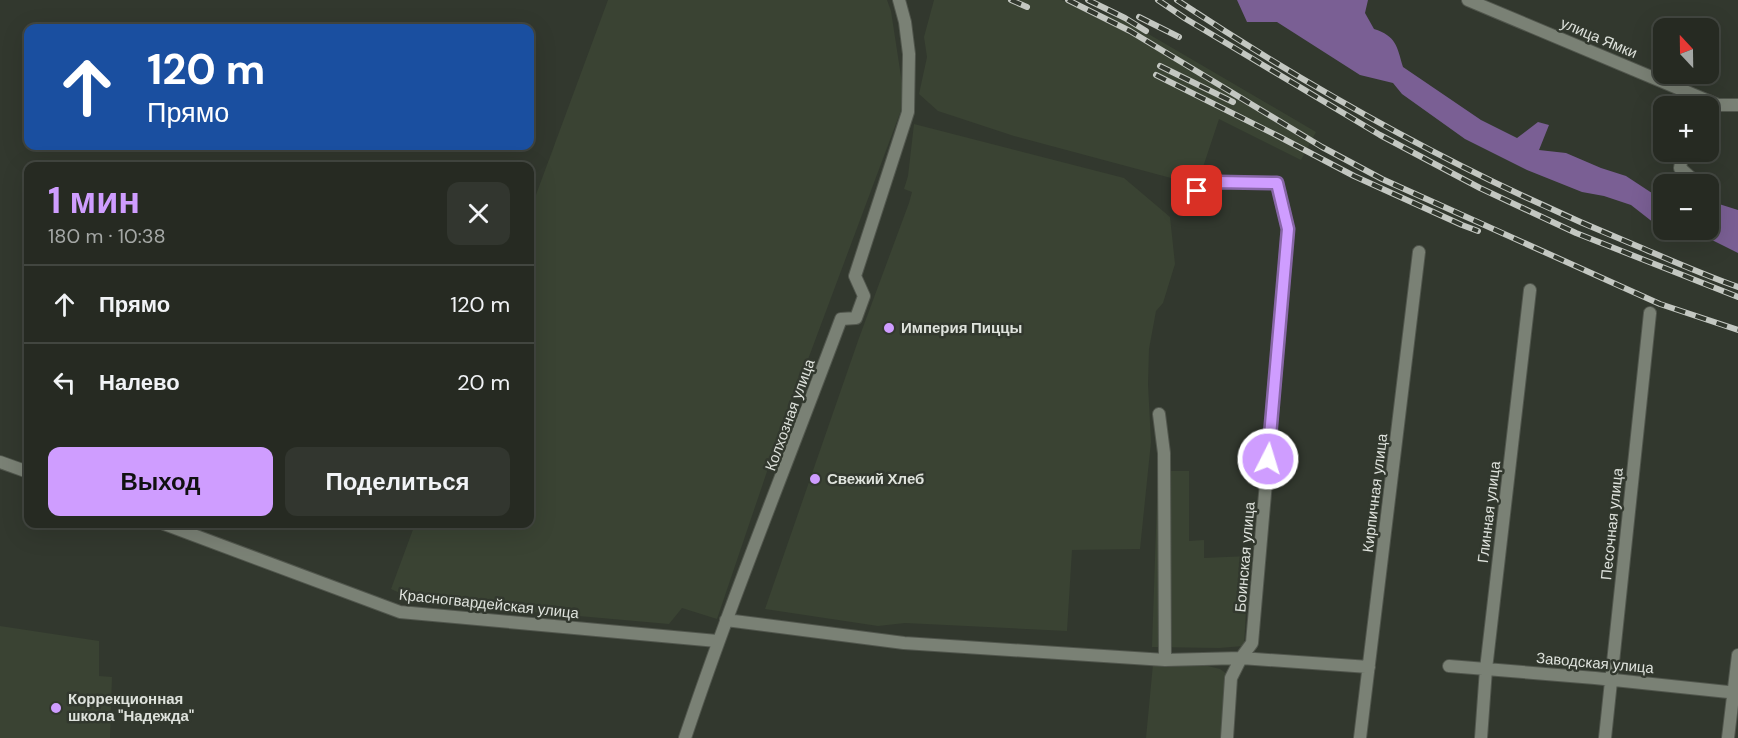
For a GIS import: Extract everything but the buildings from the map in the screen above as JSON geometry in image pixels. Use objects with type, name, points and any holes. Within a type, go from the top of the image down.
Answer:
[{"type":"street","name":"Колхозная улица","points":[[685,738],[717,641],[841,319],[856,318],[864,296],[855,276],[908,112],[909,54],[905,22],[899,0]]},
{"type":"street","name":"улица Ямки","points":[[1468,0],[1684,96]]},
{"type":"street","name":"улица Ямки","points":[[1719,108],[1738,105]]},
{"type":"street","points":[[1681,162],[1680,168],[1687,174]]},
{"type":"street","name":"Боинская улица","points":[[1197,191],[1217,182],[1277,183],[1288,229],[1252,643],[1231,678],[1227,738]]},
{"type":"street","name":"Кирпичная улица","points":[[1360,738],[1419,252]]},
{"type":"street","name":"Глинная улица","points":[[1481,738],[1486,669],[1530,290]]},
{"type":"street","name":"Песочная улица","points":[[1605,738],[1650,313]]},
{"type":"street","points":[[1160,414],[1164,453],[1165,660]]},
{"type":"street","points":[[0,462],[24,471]]},
{"type":"street","name":"Красногвардейская улица","points":[[175,528],[400,612],[717,641]]},
{"type":"street","points":[[726,620],[904,643],[1165,660],[1241,658],[1370,667]]},
{"type":"street","points":[[1728,738],[1736,692],[1738,655]]},
{"type":"street","name":"Заводская улица","points":[[1449,666],[1736,692]]},
{"type":"shaded area","points":[[608,0],[887,0],[891,11],[902,83],[903,105],[776,445],[717,619],[682,608],[669,624],[420,602],[391,589],[414,528],[534,528],[534,200]]},
{"type":"shaded area","points":[[934,0],[1061,0],[1128,22],[1316,132],[1301,160],[1219,119],[1197,185],[1014,136],[938,111],[919,94],[927,57],[924,37]]},
{"type":"shaded area","points":[[1237,0],[1368,0],[1365,13],[1374,29],[1387,35],[1394,43],[1403,67],[1481,120],[1517,138],[1538,122],[1549,125],[1539,150],[1566,153],[1626,176],[1653,194],[1653,222],[1631,205],[1582,192],[1527,170],[1465,139],[1402,94],[1393,83],[1360,75],[1277,22],[1247,22]]},
{"type":"shaded area","points":[[914,124],[1124,178],[1170,217],[1175,264],[1163,303],[1156,311],[1149,349],[1151,442],[1140,549],[1072,550],[1067,631],[905,623],[878,626],[765,609],[859,338],[909,203],[912,192],[904,189],[908,176]]},
{"type":"shaded area","points":[[1719,204],[1738,210],[1738,253],[1712,240],[1719,240]]},
{"type":"shaded area","points":[[1158,471],[1189,471],[1189,541],[1204,540],[1204,558],[1249,556],[1244,646],[1152,647]]},
{"type":"shaded area","name":"Коррекционная школа \"Надежда\"","points":[[0,626],[99,641],[99,676],[112,677],[110,738],[0,738]]},
{"type":"shaded area","points":[[1153,664],[1204,665],[1220,669],[1227,674],[1221,738],[1146,738]]},
{"type":"railway","points":[[1011,0],[1027,7]]},
{"type":"railway","points":[[1068,0],[1130,31],[1322,147],[1382,179],[1660,304],[1738,330]]},
{"type":"railway","points":[[1088,0],[1146,31]]},
{"type":"railway","points":[[1158,0],[1380,135],[1480,188],[1576,233],[1738,297]]},
{"type":"railway","points":[[1177,0],[1287,70],[1458,164],[1577,220],[1738,287]]},
{"type":"railway","points":[[1139,17],[1179,37]]},
{"type":"railway","points":[[1160,66],[1233,102]]},
{"type":"railway","points":[[1156,75],[1354,176],[1478,231]]},
{"type":"place","name":"Империя Пиццы","points":[[889,328]]},
{"type":"place","name":"Свежий Хлеб","points":[[815,479]]},
{"type":"place","name":"Коррекционная школа \"Надежда\"","points":[[56,708]]},
{"type":"route","points":[[1197,191],[1217,182],[1277,183],[1288,229],[1268,459]]}]
